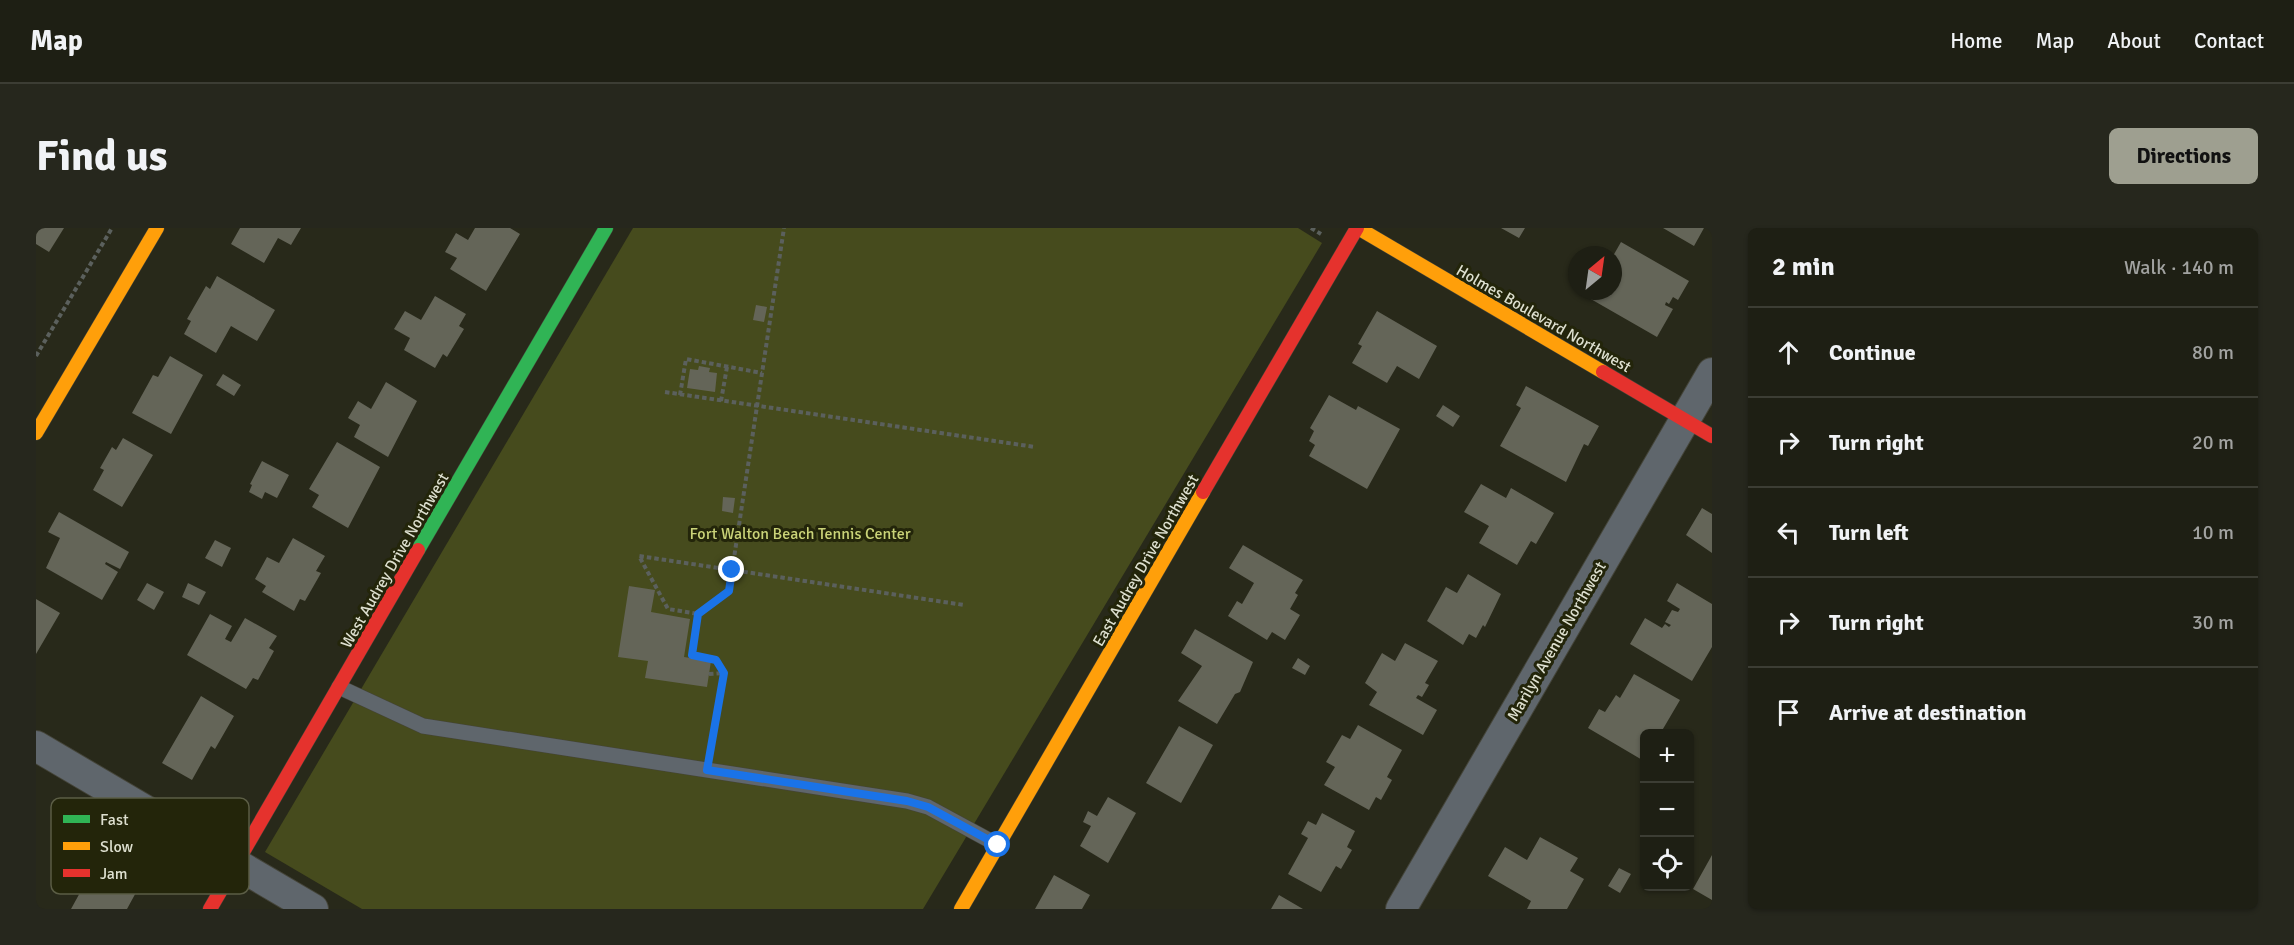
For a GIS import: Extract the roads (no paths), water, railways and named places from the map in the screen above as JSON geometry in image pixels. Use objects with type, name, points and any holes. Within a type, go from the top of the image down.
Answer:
[{"type":"street","points":[[36,433],[157,228]]},
{"type":"street","name":"West Audrey Drive Northwest","points":[[249,842],[606,228]]},
{"type":"street","name":"Holmes Boulevard Northwest","points":[[1358,228],[1712,436]]},
{"type":"street","name":"East Audrey Drive Northwest","points":[[961,909],[1358,228]]},
{"type":"street","name":"Marilyn Avenue Northwest","points":[[1401,909],[1712,374]]},
{"type":"street","points":[[36,746],[124,798]]},
{"type":"street","points":[[249,872],[313,909]]},
{"type":"street","name":"West Audrey Drive Northwest","points":[[210,909],[219,894]]},
{"type":"lane","points":[[339,687],[423,726],[907,801],[928,807],[998,845]]},
{"type":"park label","name":"Fort Walton Beach Tennis Center","points":[[800,533]]}]
